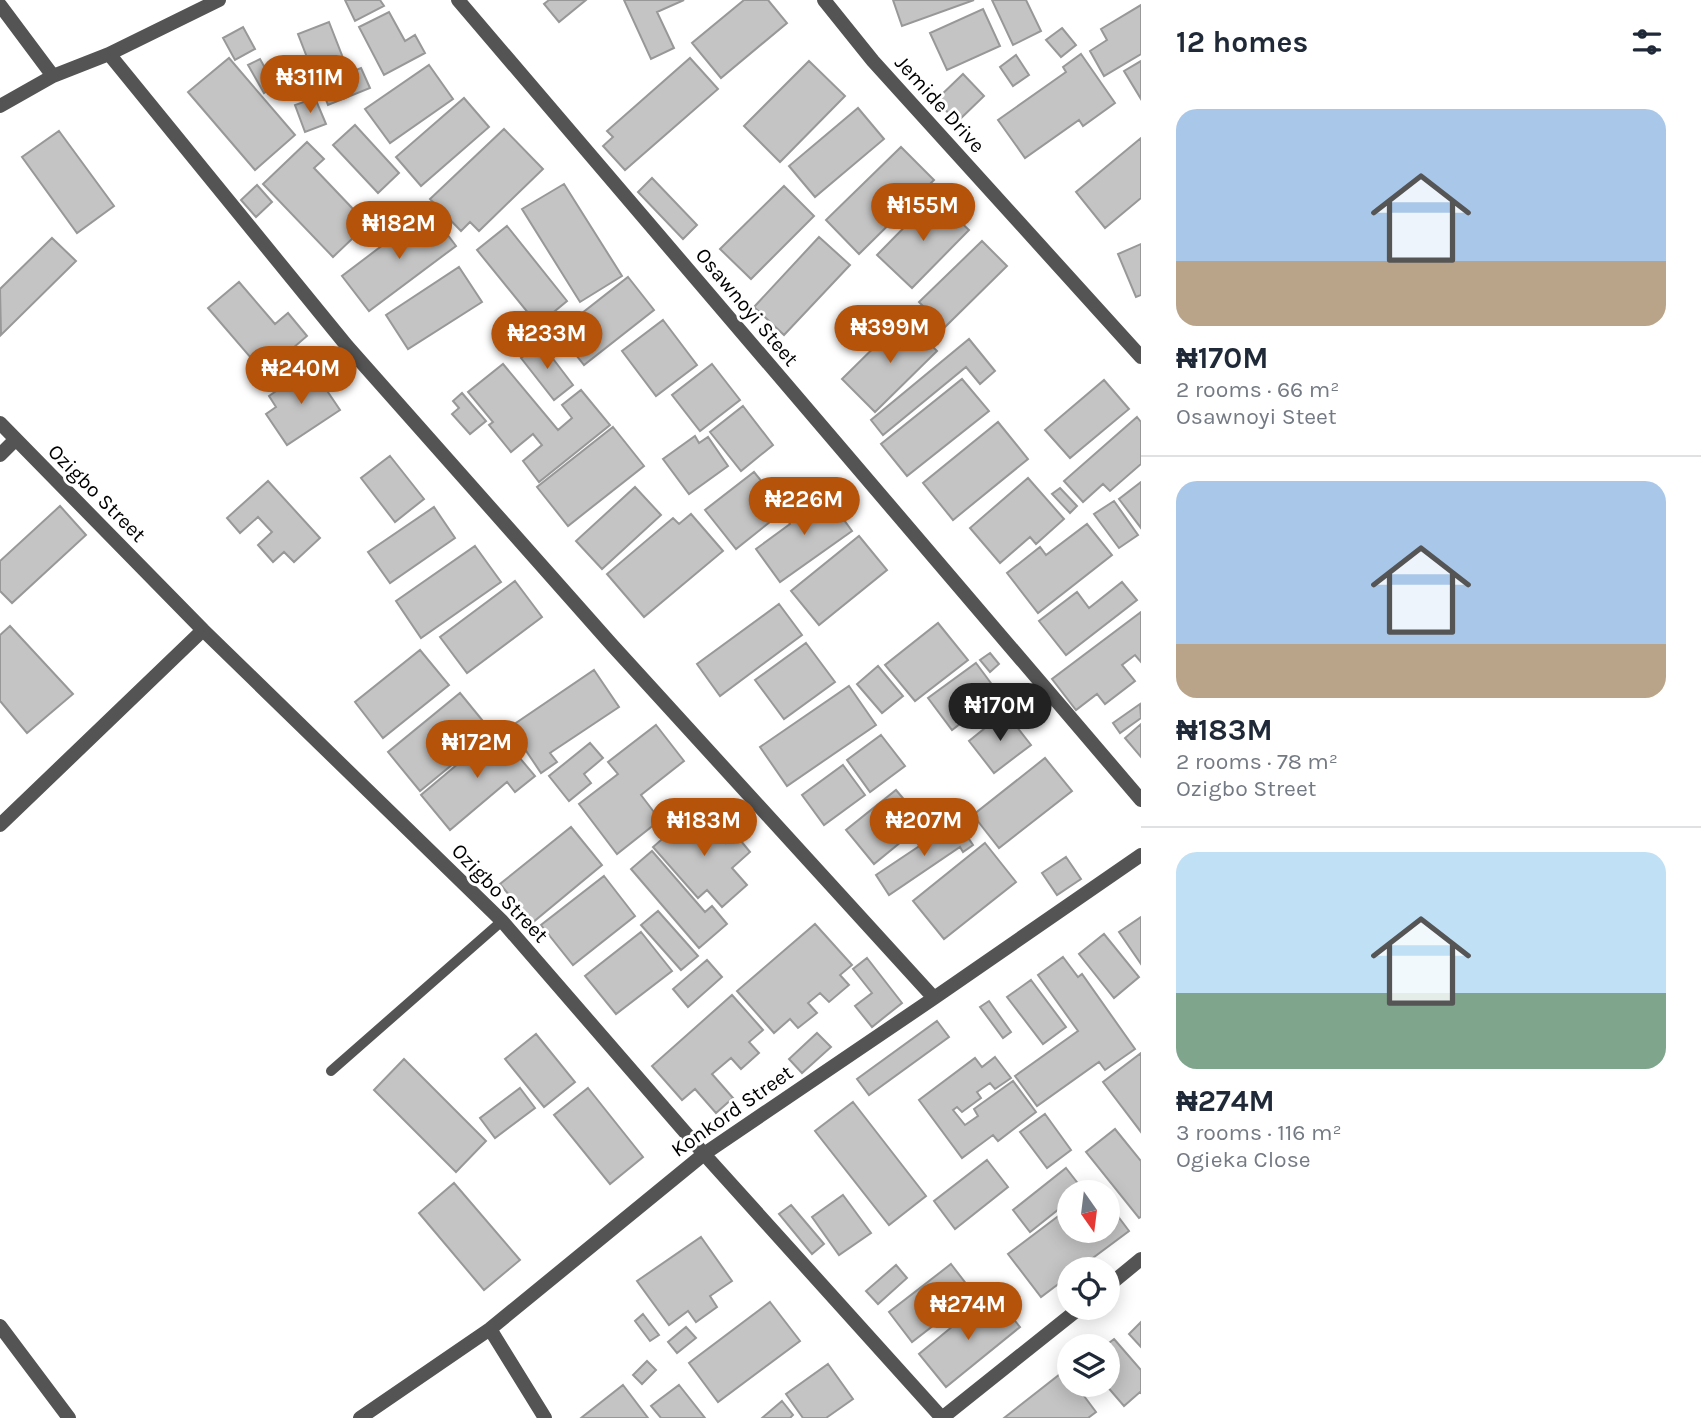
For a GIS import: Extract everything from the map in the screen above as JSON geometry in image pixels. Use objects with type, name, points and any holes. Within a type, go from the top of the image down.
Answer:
[{"type":"street","points":[[0,106],[53,76],[108,54],[219,0]]},
{"type":"street","name":"Osawnoyi Steet","points":[[458,0],[1141,800]]},
{"type":"street","name":"Jemide Drive","points":[[824,0],[873,61],[1141,357]]},
{"type":"street","points":[[0,5],[53,76]]},
{"type":"street","points":[[108,54],[347,346],[612,645],[934,998]]},
{"type":"street","name":"Ozigbo Street","points":[[0,423],[203,630],[502,921],[704,1154],[942,1418]]},
{"type":"street","points":[[0,455],[15,440]]},
{"type":"street","points":[[0,825],[203,630]]},
{"type":"street","name":"Konkord Street","points":[[360,1418],[489,1329],[704,1154],[1141,855]]},
{"type":"street","points":[[1120,1276],[1141,1259]]},
{"type":"street","points":[[942,1418],[1065,1320]]},
{"type":"street","points":[[489,1329],[545,1418]]},
{"type":"street","points":[[3,1335],[69,1418]]},
{"type":"lane","points":[[331,1071],[502,921]]},
{"type":"building","points":[[345,0],[380,0],[384,6],[355,21]]},
{"type":"building","points":[[549,0],[586,0],[559,22],[544,4]]},
{"type":"building","points":[[624,0],[684,0],[657,12],[674,48],[651,59]]},
{"type":"building","points":[[744,0],[768,0],[787,23],[721,78],[692,43]]},
{"type":"building","points":[[893,0],[974,0],[902,26]]},
{"type":"building","points":[[992,0],[1026,0],[1041,31],[1013,45]]},
{"type":"building","points":[[1141,5],[1141,54],[1104,76],[1090,51],[1107,40],[1101,29]]},
{"type":"building","points":[[983,9],[1000,46],[947,70],[930,33]]},
{"type":"building","points":[[389,12],[405,41],[415,35],[425,53],[384,75],[359,27]]},
{"type":"building","points":[[329,22],[343,58],[329,63],[327,58],[310,65],[298,34]]},
{"type":"building","points":[[243,27],[255,49],[235,60],[223,38]]},
{"type":"building","points":[[1062,28],[1076,45],[1061,57],[1046,40]]},
{"type":"building","points":[[1081,54],[1115,103],[1083,126],[1079,120],[1025,158],[998,120],[1066,72],[1063,67]]},
{"type":"building","points":[[1016,55],[1029,75],[1013,86],[1000,67]]},
{"type":"building","points":[[229,58],[295,135],[255,170],[188,92]]},
{"type":"building","points":[[690,58],[718,89],[625,170],[603,146],[613,137],[607,131]]},
{"type":"building","points":[[260,59],[275,86],[264,93],[248,65]]},
{"type":"building","points":[[809,61],[845,96],[780,162],[744,126]]},
{"type":"building","points":[[1141,61],[1141,99],[1124,71]]},
{"type":"building","points":[[429,65],[453,99],[390,143],[365,109]]},
{"type":"building","points":[[361,68],[370,88],[328,105],[320,84]]},
{"type":"building","points":[[963,74],[984,96],[957,122],[936,100]]},
{"type":"building","points":[[315,98],[326,124],[305,132],[295,105]]},
{"type":"building","points":[[464,98],[489,127],[421,186],[396,157]]},
{"type":"building","points":[[858,108],[884,139],[815,197],[789,166]]},
{"type":"building","points":[[355,125],[399,173],[378,193],[333,145]]},
{"type":"building","points":[[504,129],[543,169],[479,231],[470,222],[461,231],[430,199]]},
{"type":"building","points":[[59,131],[114,206],[77,233],[22,157]]},
{"type":"building","points":[[1141,138],[1141,198],[1105,228],[1076,192]]},
{"type":"building","points":[[307,142],[324,159],[314,168],[355,211],[362,205],[374,218],[333,257],[263,184]]},
{"type":"building","points":[[901,147],[934,180],[859,254],[826,220]]},
{"type":"building","points":[[652,178],[697,225],[683,239],[638,192]]},
{"type":"building","points":[[564,184],[622,276],[580,302],[522,209]]},
{"type":"building","points":[[257,185],[272,202],[256,217],[241,200]]},
{"type":"building","points":[[784,186],[814,216],[751,279],[720,249]]},
{"type":"building","points":[[934,197],[969,230],[912,288],[877,255]]},
{"type":"building","points":[[429,210],[456,246],[369,311],[342,276]]},
{"type":"building","points":[[507,226],[567,301],[538,325],[477,250]]},
{"type":"building","points":[[819,237],[850,265],[784,335],[754,307]]},
{"type":"building","points":[[52,238],[76,261],[1,335],[0,289]]},
{"type":"building","points":[[982,241],[1007,266],[944,328],[919,302]]},
{"type":"building","points":[[1141,244],[1141,295],[1136,297],[1118,254]]},
{"type":"building","points":[[459,267],[482,302],[408,349],[386,315]]},
{"type":"building","points":[[628,277],[654,310],[584,365],[558,332]]},
{"type":"building","points":[[239,282],[275,324],[288,313],[307,336],[264,373],[208,308]]},
{"type":"building","points":[[904,318],[937,351],[875,412],[842,379]]},
{"type":"building","points":[[663,320],[697,365],[656,396],[622,351]]},
{"type":"building","points":[[969,339],[995,371],[980,384],[966,367],[883,435],[871,420]]},
{"type":"building","points":[[541,343],[573,385],[554,400],[521,358]]},
{"type":"building","points":[[503,364],[558,430],[572,418],[562,405],[581,390],[610,425],[539,482],[523,461],[542,445],[533,434],[511,452],[489,425],[493,422],[468,392]]},
{"type":"building","points":[[712,364],[740,400],[700,431],[672,395]]},
{"type":"building","points":[[311,367],[340,410],[287,445],[266,414],[276,407],[269,396]]},
{"type":"building","points":[[962,379],[989,411],[907,476],[881,444]]},
{"type":"building","points":[[1104,380],[1129,409],[1070,458],[1045,430]]},
{"type":"building","points":[[462,393],[486,421],[470,434],[452,414],[459,408],[453,401]]},
{"type":"building","points":[[743,406],[773,445],[741,471],[710,432]]},
{"type":"building","points":[[1137,417],[1141,422],[1141,464],[1110,491],[1103,484],[1083,502],[1064,481]]},
{"type":"building","points":[[998,422],[1028,459],[953,520],[923,483]]},
{"type":"building","points":[[613,427],[644,466],[568,526],[537,487]]},
{"type":"building","points":[[695,436],[699,443],[708,437],[728,466],[689,494],[663,459]]},
{"type":"building","points":[[390,456],[424,499],[395,522],[361,478]]},
{"type":"building","points":[[754,472],[785,510],[736,549],[705,510]]},
{"type":"building","points":[[1028,478],[1064,519],[1036,544],[1030,537],[1000,563],[970,528]]},
{"type":"building","points":[[268,481],[320,538],[294,562],[284,552],[273,562],[258,545],[272,532],[258,517],[240,533],[227,518]]},
{"type":"building","points":[[1141,482],[1141,528],[1119,499]]},
{"type":"building","points":[[635,487],[661,515],[602,569],[576,541]]},
{"type":"building","points":[[1060,488],[1077,506],[1070,513],[1052,494]]},
{"type":"building","points":[[823,491],[852,531],[780,582],[756,549],[790,524],[786,518]]},
{"type":"building","points":[[1114,501],[1138,535],[1119,548],[1094,514]]},
{"type":"building","points":[[60,506],[86,535],[12,603],[0,591],[0,561]]},
{"type":"building","points":[[434,507],[455,538],[390,583],[368,552]]},
{"type":"building","points":[[691,514],[723,551],[644,617],[607,574],[673,518],[679,524]]},
{"type":"building","points":[[1087,524],[1112,555],[1038,613],[1007,573],[1040,547],[1046,555]]},
{"type":"building","points":[[859,536],[887,570],[819,625],[791,591]]},
{"type":"building","points":[[475,546],[501,582],[421,638],[396,601]]},
{"type":"building","points":[[515,581],[542,617],[467,673],[440,637]]},
{"type":"building","points":[[1122,582],[1137,600],[1066,655],[1039,621],[1077,592],[1089,608]]},
{"type":"building","points":[[779,604],[802,635],[720,696],[697,664]]},
{"type":"building","points":[[1141,612],[1141,662],[1135,655],[1122,665],[1135,681],[1105,704],[1097,694],[1076,710],[1052,679]]},
{"type":"building","points":[[938,623],[968,660],[915,701],[885,665]]},
{"type":"building","points":[[10,626],[73,694],[27,733],[0,701],[0,635]]},
{"type":"building","points":[[806,643],[835,682],[784,719],[755,680]]},
{"type":"building","points":[[420,650],[449,685],[383,738],[355,702]]},
{"type":"building","points":[[990,653],[999,664],[990,672],[980,660]]},
{"type":"building","points":[[976,663],[999,694],[952,730],[928,698]]},
{"type":"building","points":[[878,666],[903,696],[882,713],[857,684]]},
{"type":"building","points":[[594,670],[619,707],[550,753],[557,762],[541,773],[510,727]]},
{"type":"building","points":[[849,686],[876,725],[787,786],[760,747]]},
{"type":"building","points":[[460,693],[492,732],[420,791],[388,752]]},
{"type":"building","points":[[1030,703],[1039,712],[1029,723],[1019,713]]},
{"type":"building","points":[[1140,704],[1141,718],[1120,733],[1113,723]]},
{"type":"building","points":[[1005,712],[1031,745],[994,773],[969,741]]},
{"type":"building","points":[[1141,724],[1141,757],[1125,738]]},
{"type":"building","points":[[656,725],[684,761],[641,795],[660,820],[617,854],[579,804],[618,774],[608,762]]},
{"type":"building","points":[[497,731],[535,776],[515,792],[507,782],[450,830],[421,795]]},
{"type":"building","points":[[881,735],[905,766],[870,792],[847,760]]},
{"type":"building","points":[[590,743],[603,758],[584,774],[591,783],[569,801],[549,776]]},
{"type":"building","points":[[1045,758],[1072,791],[999,848],[973,815]]},
{"type":"building","points":[[843,765],[865,795],[824,825],[802,795]]},
{"type":"building","points":[[896,790],[924,823],[874,864],[846,830]]},
{"type":"building","points":[[697,809],[726,843],[736,835],[750,852],[732,868],[747,885],[722,907],[707,890],[698,898],[653,847]]},
{"type":"building","points":[[957,821],[973,845],[963,852],[960,847],[889,895],[876,875]]},
{"type":"building","points":[[571,827],[602,865],[532,923],[500,884]]},
{"type":"building","points":[[985,843],[1016,882],[944,939],[913,901]]},
{"type":"building","points":[[652,851],[705,912],[712,906],[727,924],[699,948],[631,869]]},
{"type":"building","points":[[1066,857],[1081,879],[1057,895],[1042,873]]},
{"type":"building","points":[[604,876],[635,916],[573,965],[541,925]]},
{"type":"building","points":[[658,911],[698,956],[681,970],[641,925]]},
{"type":"building","points":[[1141,917],[1141,964],[1119,932]]},
{"type":"building","points":[[815,924],[852,965],[840,975],[849,985],[829,1002],[820,993],[808,1003],[817,1013],[798,1028],[790,1019],[774,1033],[737,991]]},
{"type":"building","points":[[641,932],[672,971],[616,1014],[585,976]]},
{"type":"building","points":[[1104,934],[1139,977],[1114,998],[1079,954]]},
{"type":"building","points":[[1063,957],[1078,977],[1082,974],[1135,1049],[1105,1070],[1099,1062],[1037,1106],[1015,1076],[1078,1031],[1038,975]]},
{"type":"building","points":[[867,958],[902,1003],[872,1027],[855,1006],[872,993],[853,969]]},
{"type":"building","points":[[707,960],[722,977],[688,1007],[673,989]]},
{"type":"building","points":[[1031,980],[1066,1027],[1043,1044],[1007,997]]},
{"type":"building","points":[[732,995],[763,1030],[749,1042],[759,1053],[741,1069],[731,1058],[712,1074],[733,1098],[716,1113],[695,1089],[682,1100],[652,1066]]},
{"type":"building","points":[[989,1001],[1011,1032],[1003,1038],[980,1007]]},
{"type":"building","points":[[937,1021],[949,1037],[869,1095],[857,1079]]},
{"type":"building","points":[[817,1033],[831,1047],[802,1073],[789,1059]]},
{"type":"building","points":[[536,1034],[575,1082],[544,1107],[505,1059]]},
{"type":"building","points":[[1141,1053],[1141,1132],[1103,1082]]},
{"type":"building","points":[[995,1057],[1011,1078],[995,1089],[990,1083],[977,1092],[981,1098],[962,1112],[957,1107],[953,1110],[965,1125],[978,1116],[974,1109],[1013,1081],[1036,1112],[998,1141],[993,1135],[962,1158],[919,1100],[975,1058],[982,1067]]},
{"type":"building","points":[[404,1059],[486,1141],[456,1172],[374,1090]]},
{"type":"building","points":[[520,1088],[535,1108],[495,1138],[480,1118]]},
{"type":"building","points":[[588,1088],[643,1157],[610,1184],[554,1115]]},
{"type":"building","points":[[853,1102],[926,1196],[889,1225],[815,1131]]},
{"type":"building","points":[[1045,1114],[1071,1150],[1047,1168],[1020,1132]]},
{"type":"building","points":[[1115,1129],[1141,1161],[1141,1217],[1139,1218],[1120,1194],[1120,1180],[1108,1180],[1086,1152]]},
{"type":"building","points":[[987,1160],[1008,1187],[955,1229],[934,1201]]},
{"type":"building","points":[[1066,1168],[1075,1180],[1057,1180],[1057,1211],[1030,1232],[1013,1210]]},
{"type":"building","points":[[454,1183],[520,1260],[484,1290],[419,1213]]},
{"type":"building","points":[[843,1195],[871,1233],[839,1255],[812,1217]]},
{"type":"building","points":[[791,1205],[824,1244],[812,1254],[779,1214]]},
{"type":"building","points":[[1057,1217],[1057,1243],[1113,1243],[1094,1257],[1057,1257],[1057,1285],[1041,1297],[1008,1254]]},
{"type":"building","points":[[1120,1219],[1129,1231],[1120,1238]]},
{"type":"building","points":[[701,1237],[732,1281],[710,1296],[717,1307],[696,1322],[688,1311],[669,1325],[637,1281]]},
{"type":"building","points":[[951,1264],[974,1294],[912,1342],[889,1312]]},
{"type":"building","points":[[896,1265],[907,1278],[878,1304],[866,1291]]},
{"type":"building","points":[[770,1302],[800,1341],[718,1402],[689,1363]]},
{"type":"building","points":[[981,1303],[992,1315],[1003,1306],[1020,1327],[946,1387],[919,1354]]},
{"type":"building","points":[[643,1314],[659,1335],[650,1341],[635,1321]]},
{"type":"building","points":[[1141,1322],[1141,1347],[1129,1334]]},
{"type":"building","points":[[686,1327],[696,1338],[677,1353],[668,1342]]},
{"type":"building","points":[[1120,1346],[1141,1370],[1141,1393],[1124,1406],[1116,1397],[1120,1397]]},
{"type":"building","points":[[647,1361],[656,1370],[642,1384],[633,1375]]},
{"type":"building","points":[[828,1364],[853,1399],[826,1418],[803,1418],[786,1394]]},
{"type":"building","points":[[1057,1376],[1057,1397],[1085,1397],[1096,1412],[1088,1418],[1004,1418]]},
{"type":"building","points":[[623,1385],[648,1418],[581,1418]]},
{"type":"building","points":[[679,1385],[705,1418],[661,1418],[651,1406]]},
{"type":"building","points":[[782,1401],[793,1415],[790,1418],[762,1418]]}]
